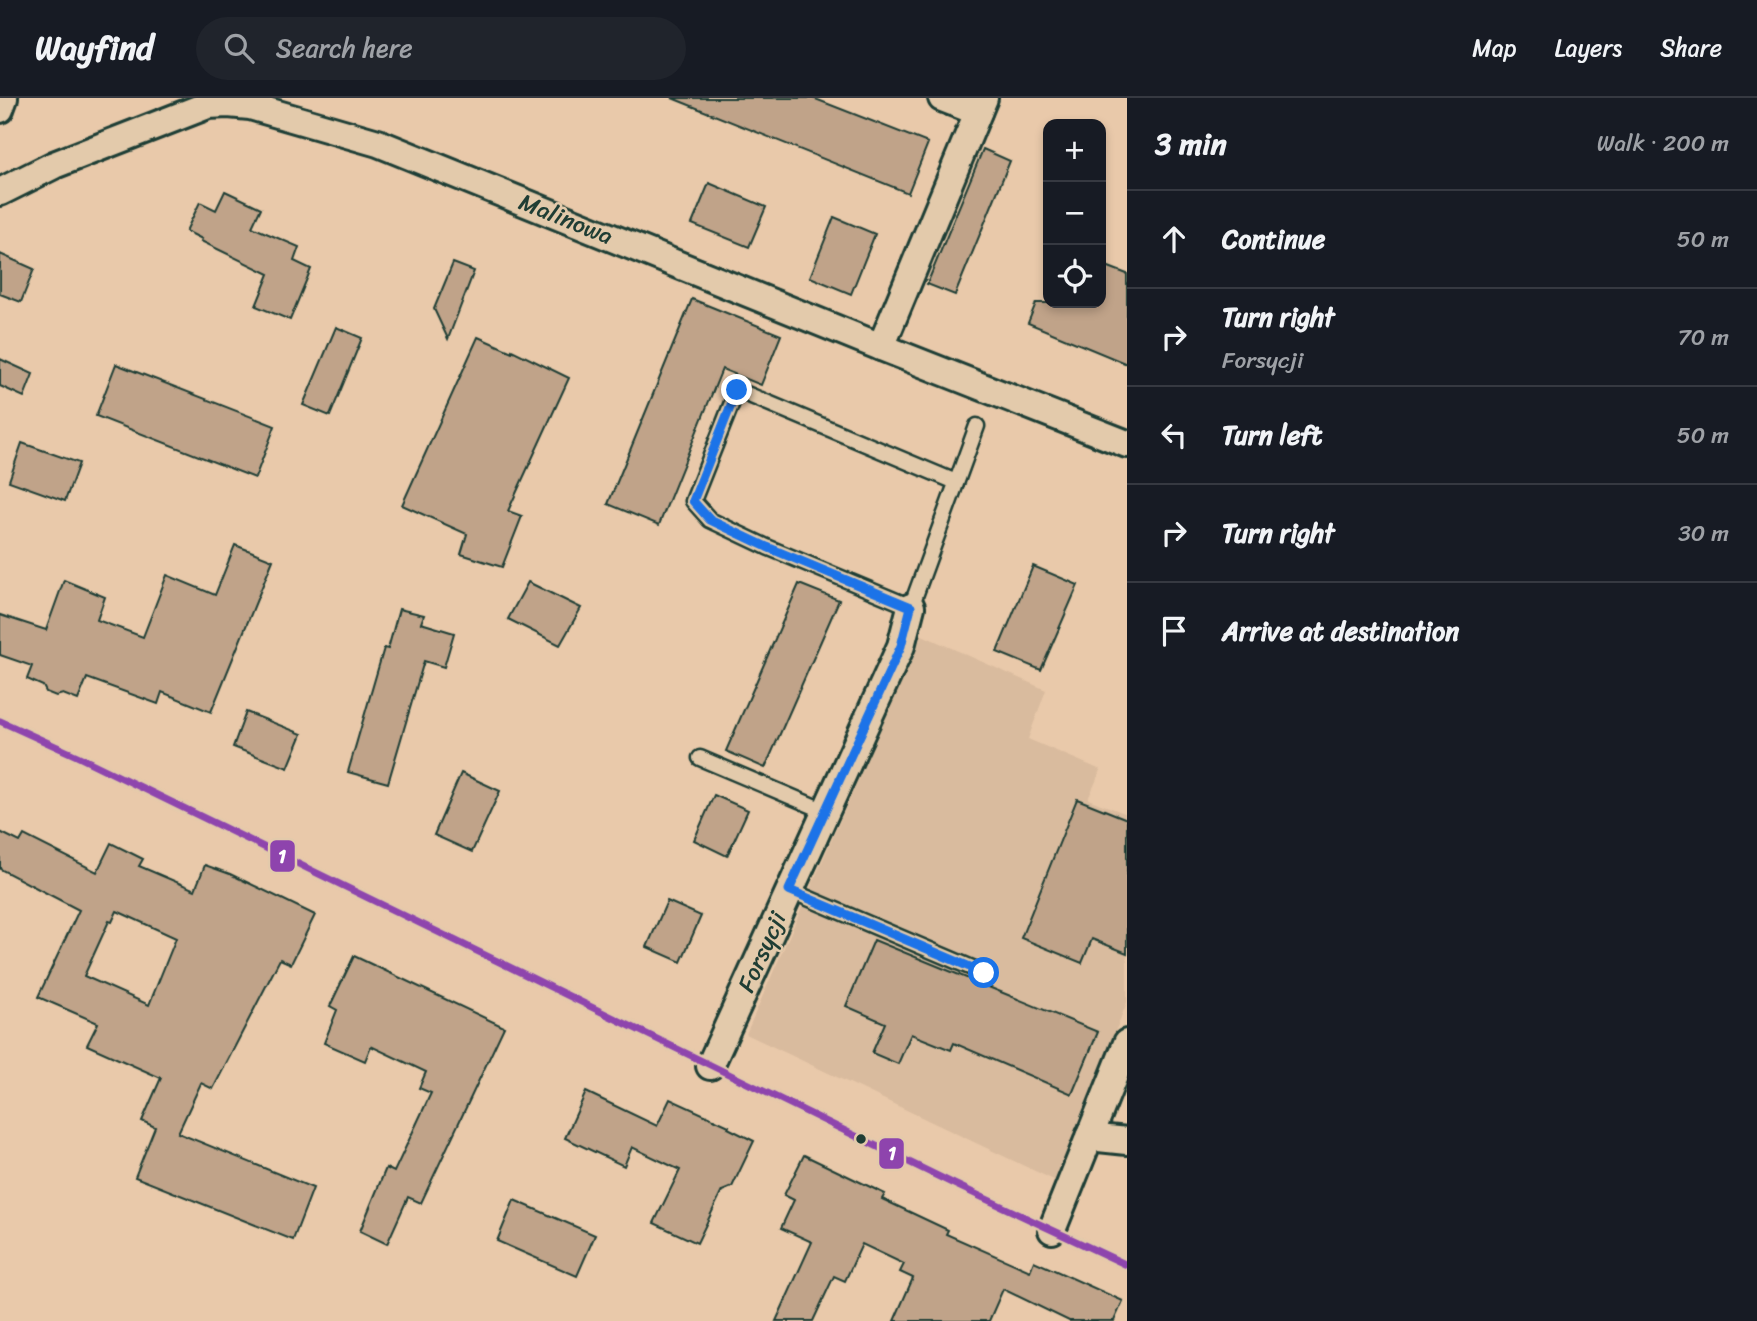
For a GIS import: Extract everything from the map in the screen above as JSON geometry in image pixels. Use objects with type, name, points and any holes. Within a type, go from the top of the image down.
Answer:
[{"type":"street","points":[[0,109],[4,98]]},
{"type":"street","points":[[881,347],[981,105],[942,98]]},
{"type":"street","name":"Malinowa","points":[[0,192],[54,165],[208,105],[251,102],[378,143],[1127,444]]},
{"type":"street","name":"Forsycji","points":[[710,1066],[901,646],[911,607]]},
{"type":"street","points":[[1052,1230],[1127,1043]]},
{"type":"street","points":[[1089,1137],[1127,1141]]},
{"type":"lane","points":[[956,482],[737,390],[693,501],[710,520],[767,547],[911,607],[977,426]]},
{"type":"lane","points":[[700,758],[825,811]]},
{"type":"lane","points":[[789,890],[984,973]]},
{"type":"shaded area","points":[[922,635],[1046,690],[1028,739],[1101,770],[1088,799],[1127,814],[1127,1002],[1056,1181],[746,1034]]},
{"type":"building","points":[[672,98],[813,98],[928,143],[908,193]]},
{"type":"building","points":[[983,149],[1010,161],[955,295],[927,284]]},
{"type":"building","points":[[709,183],[766,207],[749,247],[692,224]]},
{"type":"building","points":[[225,191],[261,208],[252,227],[299,247],[294,261],[311,269],[290,320],[256,306],[269,274],[186,231],[200,202],[216,210]]},
{"type":"building","points":[[834,217],[875,234],[851,294],[810,277]]},
{"type":"building","points":[[0,254],[34,269],[21,302],[0,294]]},
{"type":"building","points":[[453,263],[474,271],[448,339],[434,309]]},
{"type":"building","points":[[1106,266],[1127,274],[1127,364],[1028,323],[1036,303],[1043,303],[1043,308],[1106,308]]},
{"type":"building","points":[[692,299],[781,335],[761,385],[722,369],[659,525],[608,504]]},
{"type":"building","points":[[336,327],[362,338],[330,416],[303,405]]},
{"type":"building","points":[[478,337],[512,350],[569,378],[508,511],[522,516],[502,567],[461,554],[467,534],[402,505]]},
{"type":"building","points":[[0,359],[33,374],[24,397],[0,386]]},
{"type":"building","points":[[116,364],[275,426],[255,478],[96,416]]},
{"type":"building","points":[[22,443],[79,463],[65,501],[9,481]]},
{"type":"building","points":[[235,545],[273,560],[211,712],[162,692],[158,704],[87,678],[78,700],[63,694],[56,696],[27,679],[32,666],[0,655],[0,615],[46,630],[64,580],[105,597],[97,620],[143,637],[167,575],[215,595]]},
{"type":"building","points":[[1033,566],[1078,585],[1041,670],[997,652]]},
{"type":"building","points":[[528,582],[581,608],[560,645],[508,619]]},
{"type":"building","points":[[799,584],[839,600],[765,768],[726,751]]},
{"type":"building","points":[[399,609],[424,615],[421,623],[454,633],[444,667],[424,661],[388,783],[348,772],[384,648],[388,649]]},
{"type":"building","points":[[246,712],[302,734],[288,768],[233,747]]},
{"type":"building","points":[[461,773],[500,791],[472,852],[434,835]]},
{"type":"building","points":[[714,795],[748,810],[727,856],[694,840]]},
{"type":"building","points":[[1077,799],[1127,819],[1127,953],[1092,939],[1082,963],[1021,938]]},
{"type":"building","points":[[0,832],[20,842],[24,835],[97,872],[111,843],[143,859],[139,866],[195,890],[205,865],[230,874],[315,915],[291,964],[280,959],[213,1089],[201,1083],[178,1133],[313,1188],[293,1240],[135,1177],[155,1127],[142,1121],[161,1078],[87,1045],[98,1023],[38,997],[79,910],[0,869]],"holes":[[[117,911],[176,938],[149,1005],[84,976],[109,921],[112,922]]]},
{"type":"building","points":[[667,901],[701,916],[681,962],[647,947]]},
{"type":"building","points":[[874,940],[1098,1032],[1072,1094],[954,1043],[951,1050],[911,1034],[898,1064],[872,1053],[885,1023],[846,1006]]},
{"type":"building","points":[[354,956],[504,1027],[421,1203],[408,1197],[387,1244],[360,1231],[386,1168],[394,1172],[431,1093],[419,1088],[426,1072],[371,1046],[365,1061],[324,1043],[337,1010],[330,1006]]},
{"type":"building","points":[[586,1092],[657,1126],[670,1099],[729,1126],[728,1128],[754,1141],[732,1187],[722,1191],[697,1243],[654,1223],[680,1170],[632,1147],[624,1166],[565,1138]]},
{"type":"building","points":[[804,1155],[885,1194],[882,1199],[948,1230],[946,1234],[1030,1271],[1034,1261],[1123,1301],[1114,1321],[1069,1321],[1003,1289],[989,1321],[894,1321],[913,1278],[900,1272],[904,1264],[862,1244],[845,1281],[834,1276],[813,1321],[776,1321],[812,1242],[781,1228],[794,1200],[784,1195]]},
{"type":"building","points":[[514,1200],[595,1235],[577,1276],[497,1241]]},
{"type":"transit line","name":"1","points":[[0,721],[77,756],[954,1184],[1127,1265]]},
{"type":"route","points":[[737,390],[693,501],[710,520],[767,547],[911,607],[901,646],[789,890],[984,973]]}]
